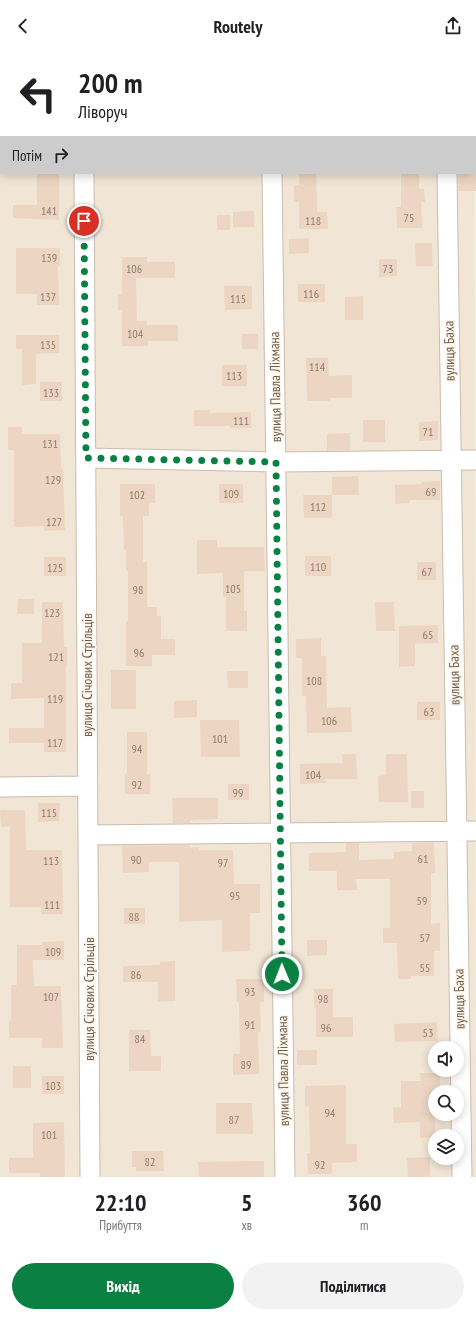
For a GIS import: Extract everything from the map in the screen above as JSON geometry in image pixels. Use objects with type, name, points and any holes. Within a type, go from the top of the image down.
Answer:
[{"type":"street","name":"вулиця Січових Стрільців","points":[[84,174],[90,1177]]},
{"type":"street","name":"вулиця Павла Ліхмана","points":[[272,174],[284,1177]]},
{"type":"street","name":"вулиця Баха","points":[[447,174],[462,1177]]},
{"type":"street","points":[[86,458],[276,462],[476,460]]},
{"type":"street","points":[[0,787],[88,786]]},
{"type":"street","points":[[88,835],[476,831]]},
{"type":"shaded area","points":[[0,174],[475,174],[476,1177],[0,1177]]},
{"type":"building","points":[[37,174],[59,174],[59,220],[13,218],[13,205],[37,205]]},
{"type":"building","points":[[299,174],[316,174],[317,212],[327,212],[328,229],[299,229],[299,202],[294,202],[294,185],[299,185]]},
{"type":"building","points":[[401,174],[419,174],[419,189],[424,189],[425,202],[421,202],[422,228],[397,228],[396,207],[401,207]]},
{"type":"building","points":[[458,174],[476,174],[476,191],[458,191]]},
{"type":"building","points":[[254,211],[254,227],[233,227],[233,212]]},
{"type":"building","points":[[217,215],[230,215],[230,230],[217,230]]},
{"type":"building","points":[[309,238],[309,253],[289,254],[289,239]]},
{"type":"building","points":[[415,243],[432,243],[433,266],[416,266]]},
{"type":"building","points":[[16,248],[60,248],[60,266],[58,266],[59,305],[37,305],[37,294],[16,294]]},
{"type":"building","points":[[122,257],[147,257],[147,262],[175,262],[175,278],[136,278],[137,321],[147,321],[147,325],[178,325],[178,341],[148,341],[148,346],[122,346],[122,310],[118,310],[118,294],[122,294]]},
{"type":"building","points":[[379,259],[397,259],[397,276],[379,277]]},
{"type":"building","points":[[298,284],[325,284],[325,302],[298,302]]},
{"type":"building","points":[[224,286],[252,286],[252,309],[225,310]]},
{"type":"building","points":[[363,296],[363,320],[345,320],[345,297]]},
{"type":"building","points":[[242,334],[258,334],[258,349],[242,349]]},
{"type":"building","points":[[16,335],[59,335],[59,353],[36,354],[36,384],[22,385],[22,349],[16,349]]},
{"type":"building","points":[[306,358],[328,358],[329,376],[352,375],[352,398],[330,398],[330,401],[307,401]]},
{"type":"building","points":[[222,365],[247,365],[247,386],[222,386]]},
{"type":"building","points":[[40,382],[62,382],[62,401],[40,401]]},
{"type":"building","points":[[194,410],[210,410],[210,413],[251,412],[251,428],[230,428],[230,426],[194,426]]},
{"type":"building","points":[[363,420],[385,420],[385,442],[363,442]]},
{"type":"building","points":[[438,421],[438,440],[419,441],[419,422]]},
{"type":"building","points":[[8,427],[22,427],[22,434],[60,434],[65,530],[44,531],[44,526],[14,527],[14,450],[8,450]]},
{"type":"building","points":[[350,433],[350,450],[327,450],[327,434]]},
{"type":"building","points":[[358,476],[359,495],[332,495],[332,477]]},
{"type":"building","points":[[440,481],[440,500],[409,500],[409,503],[395,504],[395,485],[421,484],[421,482]]},
{"type":"building","points":[[120,484],[155,484],[155,503],[149,503],[149,516],[143,516],[143,562],[147,562],[147,607],[157,607],[157,616],[161,616],[161,639],[175,639],[175,655],[152,655],[152,666],[126,666],[128,571],[126,571],[126,550],[124,550],[123,516],[120,516]]},
{"type":"building","points":[[219,484],[243,484],[243,503],[219,503]]},
{"type":"building","points":[[303,495],[332,495],[332,518],[304,518]]},
{"type":"building","points":[[197,540],[217,540],[217,547],[264,547],[265,571],[244,571],[244,611],[247,611],[247,631],[226,631],[226,597],[223,597],[223,573],[197,574]]},
{"type":"building","points":[[305,556],[331,556],[331,576],[305,576]]},
{"type":"building","points":[[44,557],[66,557],[66,576],[44,576]]},
{"type":"building","points":[[417,562],[436,562],[436,580],[417,580]]},
{"type":"building","points":[[18,599],[34,599],[34,614],[17,614]]},
{"type":"building","points":[[42,602],[63,602],[64,647],[67,647],[66,752],[44,752],[44,743],[9,743],[9,728],[44,728],[44,698],[11,699],[11,683],[22,683],[22,643],[42,643]]},
{"type":"building","points":[[375,602],[394,602],[395,631],[376,631]]},
{"type":"building","points":[[438,625],[438,643],[415,644],[415,666],[399,667],[399,626]]},
{"type":"building","points":[[321,638],[321,656],[326,656],[327,708],[351,707],[352,732],[307,733],[306,696],[302,696],[302,658],[296,658],[296,639]]},
{"type":"building","points":[[111,670],[136,670],[136,709],[111,709]]},
{"type":"building","points":[[227,671],[248,671],[248,688],[228,688]]},
{"type":"building","points":[[197,700],[197,717],[174,718],[174,701]]},
{"type":"building","points":[[417,702],[440,702],[440,720],[417,720]]},
{"type":"building","points":[[200,720],[239,720],[240,757],[201,757]]},
{"type":"building","points":[[127,732],[147,732],[147,774],[150,774],[150,794],[125,794],[125,774],[127,774]]},
{"type":"building","points":[[342,754],[356,754],[357,779],[326,779],[326,783],[300,784],[300,764],[343,763]]},
{"type":"building","points":[[386,754],[407,754],[408,802],[379,802],[378,776],[386,775]]},
{"type":"building","points":[[228,784],[249,784],[249,800],[228,800]]},
{"type":"building","points":[[411,791],[424,791],[424,808],[411,808]]},
{"type":"building","points":[[172,798],[218,798],[218,819],[190,820],[190,823],[173,823]]},
{"type":"building","points":[[38,803],[60,803],[59,821],[38,822]]},
{"type":"building","points":[[0,810],[25,810],[26,850],[62,850],[63,914],[41,914],[41,907],[10,907],[10,826],[1,827]]},
{"type":"building","points":[[434,842],[435,873],[431,873],[431,924],[440,923],[440,951],[434,951],[434,976],[411,976],[411,979],[398,979],[397,943],[383,943],[383,928],[390,928],[390,879],[356,879],[357,890],[337,890],[337,871],[309,871],[309,853],[346,852],[346,843],[359,843],[359,860],[394,859],[394,852],[412,851],[412,843]]},
{"type":"building","points":[[190,845],[190,848],[199,847],[199,850],[233,850],[234,884],[260,884],[260,913],[250,913],[250,951],[222,952],[222,920],[179,922],[179,862],[149,862],[149,872],[123,873],[122,846]]},
{"type":"building","points":[[124,908],[145,908],[145,924],[124,924]]},
{"type":"building","points":[[307,940],[327,940],[327,955],[307,956]]},
{"type":"building","points":[[64,941],[64,960],[33,960],[34,986],[61,986],[63,1048],[42,1048],[42,1038],[9,1038],[9,1021],[11,1021],[11,985],[17,985],[17,945],[42,945],[42,942]]},
{"type":"building","points":[[175,961],[175,1001],[158,1002],[158,982],[123,982],[123,966],[160,965],[160,962]]},
{"type":"building","points":[[236,979],[264,979],[264,1002],[260,1002],[261,1032],[258,1032],[259,1074],[233,1075],[233,1054],[240,1054],[239,1002],[237,1002]]},
{"type":"building","points":[[314,989],[333,989],[333,1017],[353,1017],[353,1037],[316,1037],[316,1007],[314,1008]]},
{"type":"building","points":[[437,1022],[438,1041],[395,1042],[394,1024]]},
{"type":"building","points":[[129,1030],[150,1030],[151,1056],[161,1056],[161,1071],[129,1071]]},
{"type":"building","points":[[297,1050],[317,1050],[317,1065],[297,1065]]},
{"type":"building","points":[[13,1066],[31,1066],[31,1088],[13,1088]]},
{"type":"building","points":[[420,1073],[428,1073],[428,1077],[440,1077],[440,1085],[428,1085],[428,1121],[435,1121],[435,1129],[428,1129],[428,1137],[420,1138],[420,1122],[394,1123],[393,1108],[401,1107],[401,1081],[421,1081]]},
{"type":"building","points":[[42,1076],[64,1076],[64,1094],[42,1094]]},
{"type":"building","points":[[346,1085],[346,1144],[357,1144],[357,1162],[332,1163],[332,1174],[308,1174],[307,1153],[310,1153],[309,1106],[305,1107],[305,1086]]},
{"type":"building","points":[[216,1103],[252,1103],[253,1134],[216,1134]]},
{"type":"building","points":[[64,1122],[65,1177],[40,1177],[40,1173],[9,1173],[9,1158],[33,1158],[33,1123]]},
{"type":"building","points":[[132,1151],[163,1151],[164,1171],[136,1171],[136,1167],[132,1167]]},
{"type":"building","points":[[428,1157],[430,1177],[408,1177],[407,1158]]},
{"type":"building","points":[[264,1161],[264,1177],[199,1177],[198,1162]]},
{"type":"route","points":[[84,221],[86,458],[276,462],[282,974]]}]
